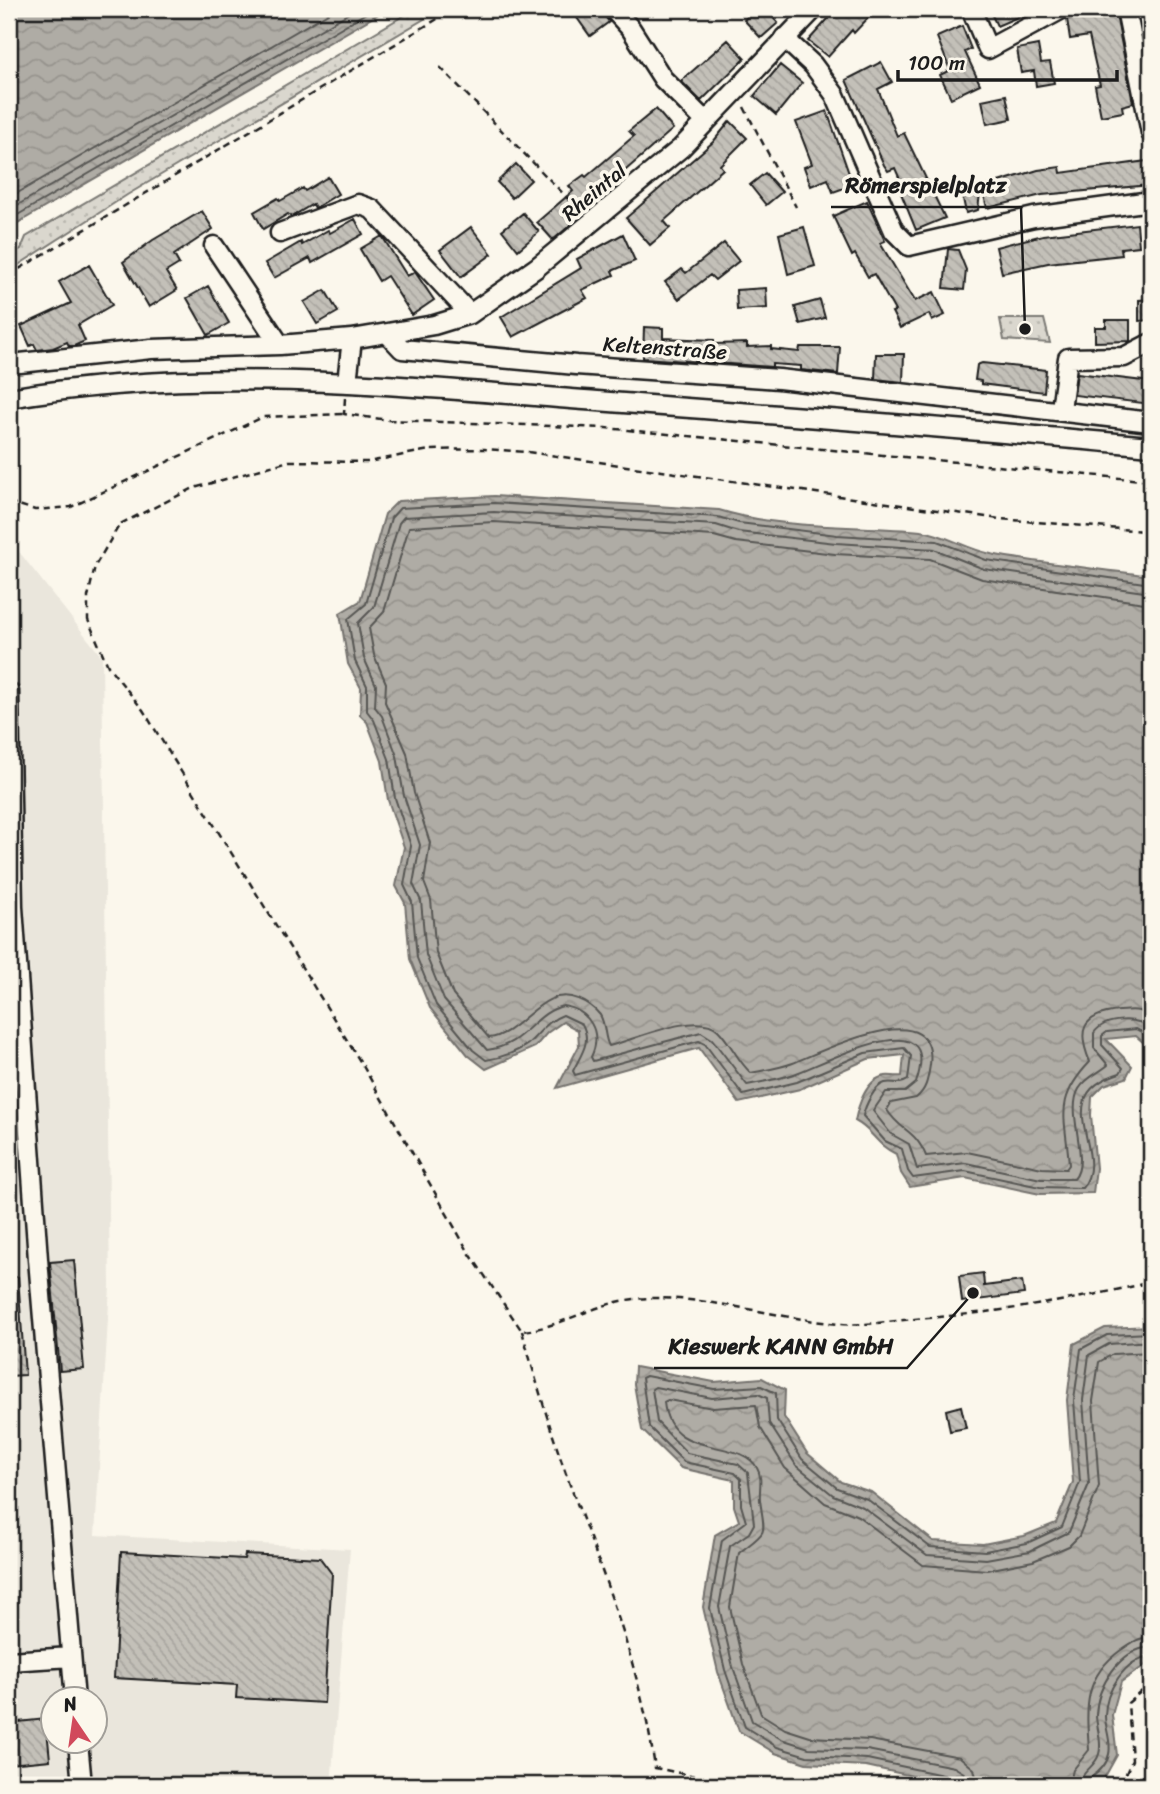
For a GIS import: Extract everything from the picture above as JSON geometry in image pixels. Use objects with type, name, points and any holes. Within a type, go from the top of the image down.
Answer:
[{"type":"street","points":[[613,9],[631,29],[663,79],[706,122]]},
{"type":"street","name":"Rheintal","points":[[20,363],[150,349],[280,345],[352,339],[388,334],[470,314],[592,224],[681,148],[814,9]]},
{"type":"street","points":[[971,9],[988,49],[1062,9]]},
{"type":"street","points":[[1126,9],[1151,133]]},
{"type":"street","points":[[784,38],[813,65],[835,95],[894,231],[909,246],[1034,218],[1151,201]]},
{"type":"street","points":[[280,233],[358,204],[372,209],[470,314]]},
{"type":"street","points":[[214,246],[280,345]]},
{"type":"street","name":"Keltenstraße","points":[[388,334],[401,349],[576,365],[779,379],[1061,409],[1151,422]]},
{"type":"street","points":[[347,382],[352,339]]},
{"type":"street","points":[[1061,409],[1068,358],[1124,357],[1151,344]]},
{"type":"street","points":[[9,398],[56,390],[156,381],[347,382],[1151,446]]},
{"type":"street","points":[[9,692],[13,907],[74,1686]]},
{"type":"street","points":[[9,1661],[71,1657]]},
{"type":"street","points":[[79,1756],[82,1785]]},
{"type":"path","points":[[9,275],[454,9]]},
{"type":"path","points":[[440,67],[592,224]]},
{"type":"path","points":[[736,92],[796,207]]},
{"type":"path","points":[[344,414],[347,382]]},
{"type":"path","points":[[9,502],[35,510],[71,508],[263,417],[344,414],[388,420],[606,428],[1151,481]]},
{"type":"path","points":[[740,1785],[655,1768],[648,1716],[601,1563],[558,1452],[522,1331],[468,1251],[363,1066],[143,709],[108,666],[88,620],[88,597],[95,566],[120,524],[194,488],[289,461],[368,462],[429,450],[484,449],[642,466],[706,478],[1000,519],[1145,531],[1151,525]]},
{"type":"path","points":[[522,1331],[536,1330],[583,1312],[632,1299],[677,1298],[843,1325],[977,1315],[1053,1304],[1151,1282]]},
{"type":"path","points":[[1121,1785],[1132,1760],[1128,1703],[1151,1683]]},
{"type":"shaded area","points":[[415,9],[441,9],[127,195],[9,271],[9,255],[21,249],[26,237]]},
{"type":"shaded area","points":[[1000,319],[1044,319],[1050,343],[1004,340]]},
{"type":"shaded area","points":[[9,539],[102,657],[110,1286],[95,1535],[350,1549],[331,1785],[9,1785]]},
{"type":"water","points":[[9,9],[387,9],[9,228]]},
{"type":"water","points":[[494,496],[719,510],[794,524],[921,531],[991,554],[1144,575],[1151,579],[1151,1044],[1145,1044],[1136,1036],[1106,1039],[1132,1066],[1126,1078],[1104,1085],[1092,1097],[1096,1168],[1093,1193],[1040,1194],[965,1178],[910,1187],[901,1173],[896,1154],[855,1121],[861,1101],[873,1082],[885,1076],[902,1076],[904,1055],[868,1059],[800,1089],[739,1103],[699,1048],[557,1088],[579,1046],[578,1030],[563,1022],[547,1033],[535,1047],[486,1069],[468,1055],[430,1008],[410,959],[405,903],[396,886],[404,847],[388,800],[382,761],[367,722],[360,715],[361,688],[348,664],[340,613],[360,601],[385,514],[398,501]]},
{"type":"water","points":[[1151,1326],[1151,1661],[1121,1682],[1112,1715],[1117,1755],[1102,1782],[935,1781],[866,1766],[806,1763],[775,1753],[739,1731],[718,1672],[703,1607],[715,1535],[739,1521],[734,1506],[734,1480],[681,1468],[642,1430],[634,1384],[635,1367],[714,1382],[762,1378],[785,1390],[784,1417],[807,1453],[841,1482],[871,1492],[933,1541],[983,1544],[1024,1536],[1056,1523],[1073,1482],[1067,1400],[1074,1344],[1105,1328]]},
{"type":"building","points":[[584,9],[600,9],[609,22],[590,36],[575,15]]},
{"type":"building","points":[[755,9],[765,9],[778,23],[761,38],[744,20]]},
{"type":"building","points":[[837,9],[860,9],[869,17],[854,33],[852,30],[828,57],[808,41]]},
{"type":"building","points":[[989,9],[1036,9],[997,26]]},
{"type":"building","points":[[1090,9],[1115,9],[1133,103],[1122,106],[1123,112],[1101,116],[1095,86],[1100,85],[1089,36],[1070,39],[1067,19],[1091,14]]},
{"type":"building","points":[[962,26],[971,49],[965,52],[980,84],[951,98],[940,75],[950,70],[937,37]]},
{"type":"building","points":[[728,40],[745,58],[701,101],[681,81]]},
{"type":"building","points":[[1038,45],[1041,63],[1050,62],[1054,83],[1036,86],[1034,71],[1021,73],[1017,49]]},
{"type":"building","points":[[881,62],[892,82],[878,89],[897,136],[904,133],[945,218],[916,230],[898,186],[902,184],[895,168],[888,171],[884,165],[846,80]]},
{"type":"building","points":[[780,65],[802,83],[776,115],[754,96]]},
{"type":"building","points":[[1006,95],[1011,119],[987,124],[982,100]]},
{"type":"building","points":[[656,109],[673,129],[569,216],[574,222],[553,240],[537,222],[573,191],[569,186],[584,175],[586,177],[634,136],[629,131]]},
{"type":"building","points":[[827,111],[853,185],[833,192],[828,179],[811,186],[804,167],[812,164],[796,122]]},
{"type":"building","points":[[730,121],[747,138],[720,165],[723,169],[664,221],[670,228],[650,245],[626,218],[713,142]]},
{"type":"building","points":[[1147,161],[1150,185],[1042,195],[987,208],[982,187],[1038,170],[1060,167],[1061,173]]},
{"type":"building","points":[[516,164],[531,180],[512,198],[497,182]]},
{"type":"building","points":[[765,173],[782,192],[766,205],[750,185]]},
{"type":"building","points":[[328,177],[338,194],[315,208],[313,204],[291,217],[288,214],[263,229],[254,212],[278,198],[280,201],[303,188],[305,191]]},
{"type":"building","points":[[981,185],[978,210],[966,213],[961,189]]},
{"type":"building","points":[[867,201],[885,241],[880,243],[915,301],[934,292],[945,315],[932,321],[929,314],[900,328],[892,312],[895,311],[874,274],[868,277],[855,254],[852,256],[833,216]]},
{"type":"building","points":[[202,211],[213,229],[174,255],[179,264],[166,272],[177,290],[149,307],[123,262],[153,240]]},
{"type":"building","points":[[523,213],[539,232],[518,250],[502,230]]},
{"type":"building","points":[[355,219],[363,234],[312,263],[310,258],[274,278],[265,263],[301,242],[302,245]]},
{"type":"building","points":[[1137,224],[1139,246],[1121,248],[1122,255],[1048,263],[1002,273],[996,247],[1043,235]]},
{"type":"building","points":[[471,227],[492,254],[461,277],[440,250]]},
{"type":"building","points":[[804,227],[815,266],[788,274],[779,234]]},
{"type":"building","points":[[623,234],[635,261],[612,271],[614,275],[582,290],[587,298],[513,337],[501,317],[581,268],[577,259]]},
{"type":"building","points":[[382,236],[407,276],[415,272],[434,300],[412,315],[387,276],[379,281],[360,249]]},
{"type":"building","points":[[724,243],[739,261],[715,280],[710,275],[679,299],[665,282],[682,269],[686,273]]},
{"type":"building","points":[[948,249],[958,250],[966,270],[964,290],[944,288]]},
{"type":"building","points":[[89,265],[112,305],[78,325],[85,341],[74,346],[69,346],[67,342],[53,348],[37,350],[34,344],[30,346],[21,326],[71,303],[59,282]]},
{"type":"building","points":[[208,286],[229,323],[208,335],[187,298]]},
{"type":"building","points":[[766,288],[767,308],[737,310],[736,290]]},
{"type":"building","points":[[325,290],[338,312],[317,324],[304,302]]},
{"type":"building","points":[[1151,299],[1151,320],[1139,321],[1139,300]]},
{"type":"building","points":[[820,300],[825,318],[800,324],[795,307]]},
{"type":"building","points":[[1106,320],[1130,320],[1130,341],[1095,342],[1095,327],[1106,327]]},
{"type":"building","points":[[644,327],[663,328],[663,338],[714,340],[714,344],[747,343],[747,347],[771,346],[771,349],[799,352],[800,347],[840,347],[838,374],[801,370],[801,366],[772,364],[772,367],[643,358]]},
{"type":"building","points":[[876,354],[904,354],[903,382],[875,379]]},
{"type":"building","points":[[982,363],[1046,370],[1044,392],[981,384],[981,381],[975,380],[977,365]]},
{"type":"building","points":[[1077,373],[1151,382],[1151,404],[1074,395]]},
{"type":"building","points":[[74,1260],[84,1369],[60,1371],[50,1262]]},
{"type":"building","points":[[983,1273],[984,1286],[1022,1281],[1024,1294],[962,1302],[959,1276]]},
{"type":"building","points":[[9,1277],[18,1277],[25,1375],[9,1376]]},
{"type":"building","points":[[961,1406],[966,1428],[950,1431],[946,1410]]},
{"type":"building","points":[[121,1552],[244,1559],[245,1554],[320,1558],[332,1574],[324,1703],[236,1698],[237,1685],[114,1678]]},
{"type":"building","points":[[38,1720],[38,1756],[50,1756],[50,1760],[9,1764],[9,1723]]},
{"type":"place","name":"Römerspielplatz","points":[[1025,329]]},
{"type":"place","name":"Kieswerk KANN GmbH","points":[[973,1293]]}]
